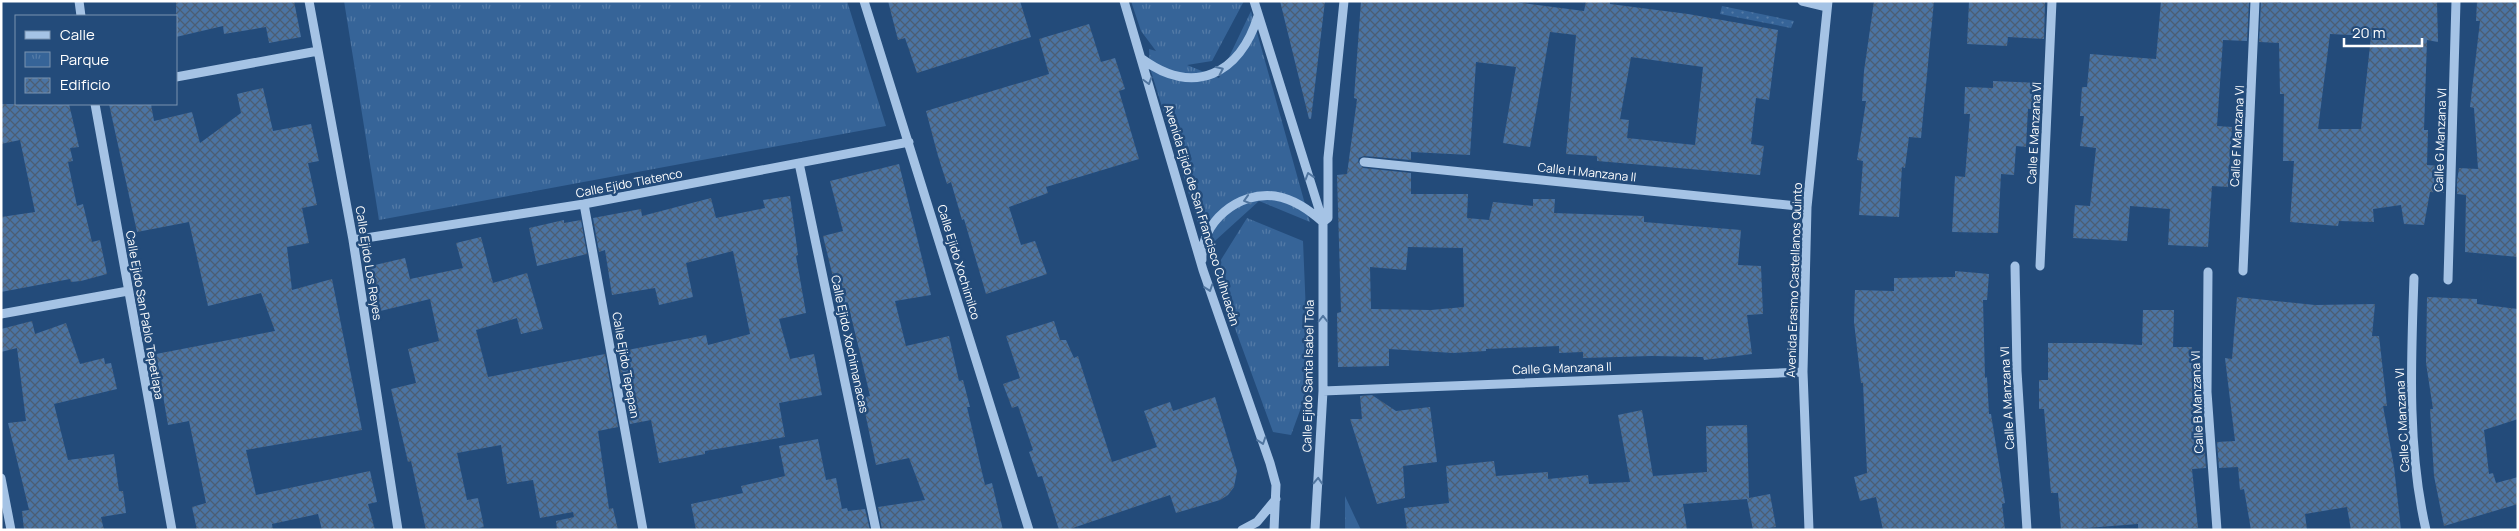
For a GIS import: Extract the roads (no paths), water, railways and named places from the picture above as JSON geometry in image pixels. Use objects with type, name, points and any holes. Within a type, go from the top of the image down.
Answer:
[{"type":"street","points":[[79,1],[81,15]]},
{"type":"street","name":"Calle Ejido Los Reyes","points":[[309,1],[353,240],[398,530]]},
{"type":"street","name":"Calle Ejido Xochimilco","points":[[864,1],[1029,530]]},
{"type":"street","name":"Avenida Ejido de San Francisco Culhuacán","points":[[1124,1],[1203,270],[1270,463],[1276,485],[1276,499]]},
{"type":"street","points":[[1254,1],[1323,222]]},
{"type":"street","points":[[1323,222],[1328,218],[1328,158],[1344,1]]},
{"type":"street","points":[[1802,1],[1827,4]]},
{"type":"street","name":"Calle E Manzana VI","points":[[2040,266],[2052,1]]},
{"type":"street","name":"Calle F Manzana VI","points":[[2243,271],[2255,1]]},
{"type":"street","name":"Calle G Manzana VI","points":[[2448,280],[2456,1]]},
{"type":"street","name":"Avenida Erasmo Castellanos Quinto","points":[[1809,530],[1803,372],[1806,207],[1827,4]]},
{"type":"street","points":[[1142,59],[1169,75],[1192,77],[1215,72],[1228,66],[1240,56],[1248,44],[1259,16]]},
{"type":"street","points":[[178,76],[318,51]]},
{"type":"street","name":"Calle Ejido San Pablo Tepetlapa","points":[[95,105],[172,530]]},
{"type":"street","name":"Calle Ejido Tlatenco","points":[[353,240],[584,204],[909,142]]},
{"type":"street","name":"Calle H Manzana II","points":[[1364,162],[1806,207]]},
{"type":"street","name":"Calle Ejido Xochimanacas","points":[[799,163],[876,530]]},
{"type":"street","points":[[1203,270],[1202,255],[1205,240],[1212,226],[1234,204],[1247,198],[1274,196],[1287,199],[1299,204],[1323,222]]},
{"type":"street","name":"Calle Ejido Tepepan","points":[[584,204],[643,530]]},
{"type":"street","name":"Calle Ejido Santa Isabel Tola","points":[[1315,530],[1323,391],[1323,222]]},
{"type":"street","name":"Calle A Manzana VI","points":[[2015,266],[2016,371],[2027,530]]},
{"type":"street","name":"Calle B Manzana VI","points":[[2208,272],[2207,392],[2217,530]]},
{"type":"street","name":"Calle C Manzana VI","points":[[2414,278],[2410,387],[2420,505],[2426,530]]},
{"type":"street","points":[[1,314],[128,290]]},
{"type":"street","name":"Calle G Manzana II","points":[[1323,391],[1803,372]]},
{"type":"street","points":[[1,478],[11,530]]},
{"type":"street","points":[[1242,530],[1258,522],[1276,499]]},
{"type":"street","points":[[1274,530],[1276,499]]}]
